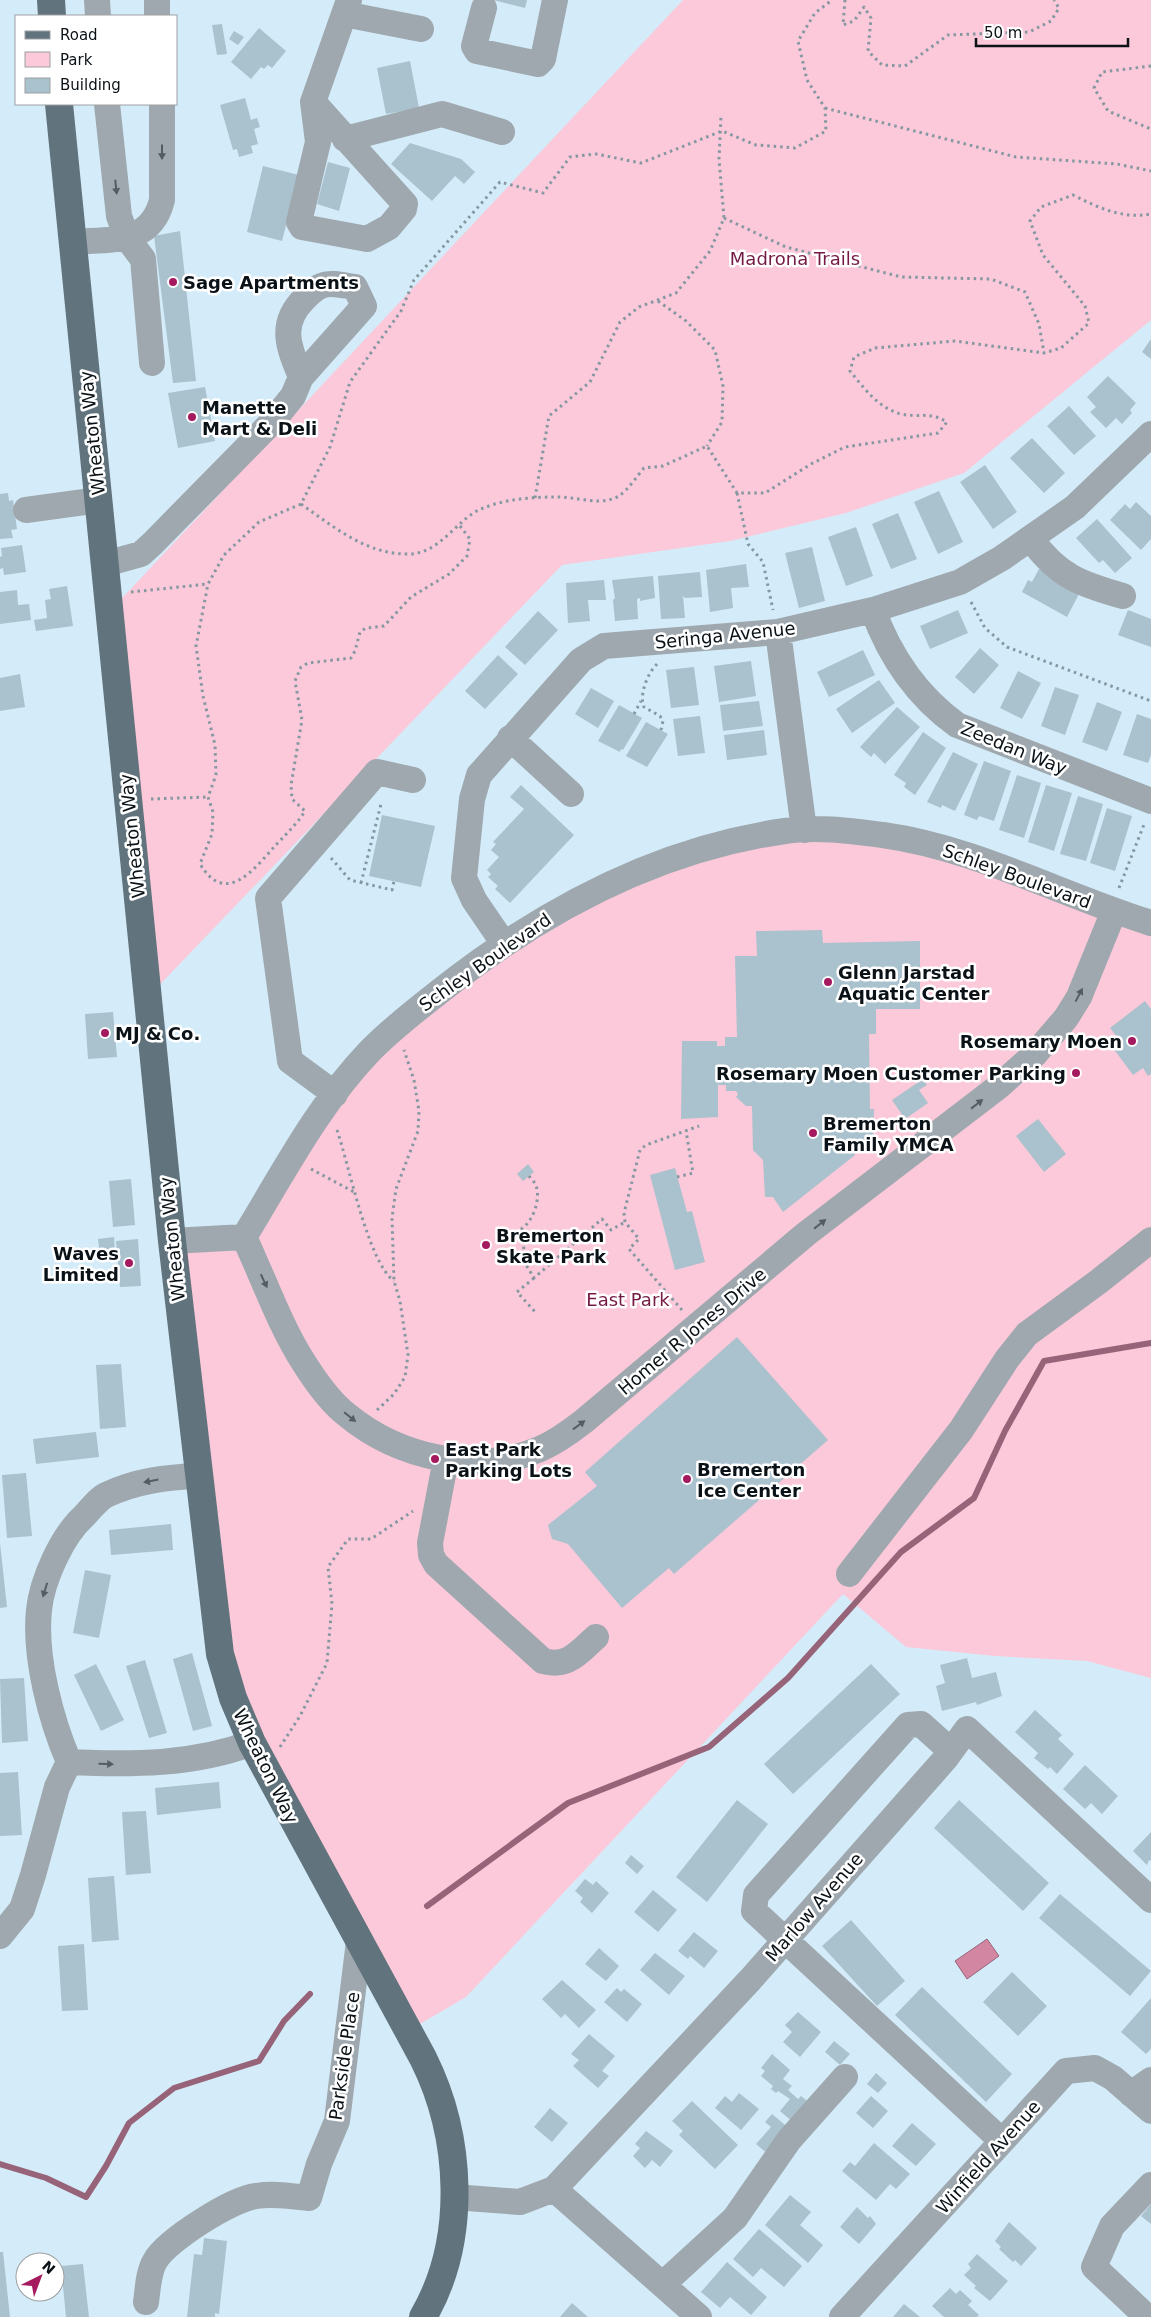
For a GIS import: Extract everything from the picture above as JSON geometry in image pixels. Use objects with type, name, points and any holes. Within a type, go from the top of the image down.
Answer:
[{"type":"main road","points":[[51,0],[52,15]]},
{"type":"main road","name":"Wheaton Way","points":[[59,105],[172,1241],[220,1654],[233,1698],[264,1747],[359,1940],[431,2074],[448,2135],[455,2175],[449,2247],[445,2266],[423,2317]]},
{"type":"street","points":[[97,0],[98,15]]},
{"type":"street","points":[[156,0],[157,15]]},
{"type":"street","points":[[484,8],[474,46],[477,51],[538,64],[543,59],[556,0]]},
{"type":"street","points":[[312,102],[405,204],[404,210],[388,227],[367,238],[302,227],[299,222],[318,142],[312,102],[347,7],[389,11],[421,29]]},
{"type":"street","points":[[107,105],[118,208],[127,238],[143,259],[152,363]]},
{"type":"street","points":[[73,242],[127,238],[144,231],[159,211],[162,200],[162,105]]},
{"type":"street","points":[[345,139],[442,114],[502,132]]},
{"type":"street","points":[[105,564],[141,554],[153,543],[272,422],[293,396],[302,377]]},
{"type":"street","name":"Seringa Avenue","points":[[504,944],[474,900],[464,878],[472,799],[479,775],[581,660],[596,649],[604,646],[778,632],[873,610],[960,582],[980,572],[1031,539],[1075,507],[1151,434]]},
{"type":"street","points":[[26,510],[99,500]]},
{"type":"street","points":[[1031,539],[1057,569],[1086,585],[1123,596]]},
{"type":"street","name":"Zeedan Way","points":[[873,610],[894,658],[917,690],[936,710],[957,725],[1149,808]]},
{"type":"street","points":[[778,632],[804,830]]},
{"type":"street","points":[[510,738],[571,794]]},
{"type":"street","points":[[331,1099],[290,1061],[268,898],[377,772],[413,780]]},
{"type":"street","name":"Schley Boulevard","points":[[244,1237],[331,1099],[369,1052],[394,1028],[468,969],[504,944],[609,884],[667,860],[751,837],[786,831],[804,830],[884,835],[962,853],[1151,923]]},
{"type":"street","name":"Homer R Jones Drive","points":[[244,1237],[304,1364],[328,1396],[359,1424],[395,1445],[414,1452],[446,1459],[478,1460],[515,1456],[538,1450],[558,1440],[584,1421],[806,1234],[998,1087],[1035,1054],[1066,1018],[1079,997],[1112,910]]},
{"type":"street","points":[[172,1241],[244,1237]]},
{"type":"street","points":[[849,1574],[961,1430],[1007,1359],[1027,1334],[1151,1240]]},
{"type":"street","points":[[446,1459],[430,1543],[431,1555],[436,1564],[543,1661],[555,1664],[573,1657],[596,1637]]},
{"type":"street","points":[[0,1936],[22,1909],[57,1787],[69,1762],[50,1712],[39,1635],[39,1610],[58,1548],[76,1523],[104,1496],[148,1480],[199,1476]]},
{"type":"street","points":[[951,1752],[921,1724],[908,1725],[756,1895],[754,1911],[786,1939],[883,2033],[1002,2141]]},
{"type":"street","name":"Marlow Avenue","points":[[454,2197],[520,2202],[554,2189],[786,1939],[951,1752],[967,1729],[1151,1900]]},
{"type":"street","points":[[69,1762],[130,1765],[173,1761],[264,1747]]},
{"type":"street","name":"Parkside Place","points":[[146,2302],[149,2278],[158,2257],[212,2215],[236,2202],[254,2196],[273,2194],[309,2198],[322,2156],[337,2121],[359,1940]]},
{"type":"street","name":"Winfield Avenue","points":[[842,2317],[1066,2070],[1095,2068],[1113,2078],[1141,2087],[1151,2111]]},
{"type":"street","points":[[662,2284],[734,2218],[789,2140],[845,2077]]},
{"type":"street","points":[[1147,2317],[1094,2267],[1112,2226],[1151,2185]]},
{"type":"street","points":[[554,2189],[699,2317]]},
{"type":"path","points":[[460,526],[470,539],[467,556],[449,574],[411,597],[384,626],[366,628],[360,632],[355,651],[350,658],[308,663],[301,667],[295,681],[302,720],[291,785],[292,799],[305,810],[298,822],[250,874],[236,882],[222,882],[208,877],[200,864],[212,834],[213,812],[208,797],[216,775],[215,745],[203,696],[196,646],[208,584],[224,555],[259,522],[301,504],[330,447],[350,382],[401,311],[414,280],[500,182],[543,193],[570,157],[596,154],[641,163],[722,131],[756,145],[795,148],[826,131],[825,108],[807,80],[798,41],[815,13],[832,0]]},
{"type":"path","points":[[845,0],[843,25],[854,21],[864,8],[871,18],[868,51],[882,65],[905,66],[948,34],[1029,32],[1051,21],[1058,8],[1054,0]]},
{"type":"path","points":[[1151,66],[1102,72],[1094,88],[1108,111],[1151,129]]},
{"type":"path","points":[[825,108],[1016,158],[1118,164],[1151,171]]},
{"type":"path","points":[[535,498],[549,416],[590,382],[620,322],[639,307],[676,293],[710,252],[724,218],[720,158],[721,116]]},
{"type":"path","points":[[737,493],[765,493],[811,464],[845,448],[938,433],[947,422],[935,415],[901,414],[875,401],[850,371],[854,357],[875,348],[954,341],[1044,353],[1061,348],[1089,323],[1086,306],[1043,255],[1030,221],[1041,206],[1074,195],[1102,210],[1135,216],[1151,214]]},
{"type":"path","points":[[724,218],[786,247],[901,277],[991,279],[1026,292],[1039,324],[1044,353]]},
{"type":"path","points":[[301,504],[345,535],[375,550],[410,554],[436,545],[480,509],[522,498],[558,496],[600,501],[619,496],[644,468],[663,466],[707,446],[722,422],[723,386],[715,350],[686,321],[657,300]]},
{"type":"path","points":[[707,446],[737,493],[748,544],[763,562],[778,632]]},
{"type":"path","points":[[960,582],[985,628],[1007,647],[1151,701]]},
{"type":"path","points":[[108,594],[208,584]]},
{"type":"path","points":[[634,714],[641,701],[653,668],[661,660]]},
{"type":"path","points":[[641,701],[644,707],[660,716],[663,721],[661,730]]},
{"type":"path","points":[[361,883],[388,775]]},
{"type":"path","points":[[128,801],[208,797]]},
{"type":"path","points":[[1112,910],[1149,808]]},
{"type":"path","points":[[318,841],[350,880],[392,890],[394,881]]},
{"type":"path","points":[[274,846],[283,844]]},
{"type":"path","points":[[359,1424],[394,1394],[405,1377],[408,1355],[394,1281],[392,1251],[394,1202],[401,1173],[418,1131],[419,1111],[414,1080],[394,1028]]},
{"type":"path","points":[[331,1099],[356,1193],[381,1266],[386,1275],[394,1281]]},
{"type":"path","points":[[697,1326],[629,1249],[639,1239],[625,1222],[624,1208],[640,1150],[646,1145],[699,1126]]},
{"type":"path","points":[[677,1177],[693,1173],[686,1131]]},
{"type":"path","points":[[312,1170],[356,1193]]},
{"type":"path","points":[[528,1176],[537,1188],[537,1196],[532,1217],[522,1228],[526,1263],[534,1278]]},
{"type":"path","points":[[537,1314],[517,1292],[602,1218],[611,1230],[625,1222]]},
{"type":"path","points":[[264,1747],[283,1744],[300,1716],[327,1663],[332,1604],[328,1567],[348,1539],[371,1539],[439,1495]]},
{"type":"green space","name":"Madrona Trails","points":[[683,0],[1151,0],[1151,320],[964,473],[846,513],[730,541],[562,565],[148,997],[110,611]]},
{"type":"green space","name":"East Park","points":[[844,831],[1151,923],[1151,1678],[1087,1661],[995,1656],[906,1647],[843,1594],[466,1997],[408,2031],[233,1698],[172,1241],[244,1237],[274,1188],[412,1014],[667,860]]},
{"type":"shaded area","points":[[987,1939],[999,1956],[967,1979],[955,1961]]},
{"type":"building","points":[[493,0],[527,0],[525,8]]},
{"type":"building","points":[[222,24],[227,54],[217,55],[212,25]]},
{"type":"building","points":[[259,28],[286,51],[272,68],[268,65],[264,69],[261,67],[251,79],[231,62]]},
{"type":"building","points":[[234,31],[244,37],[238,45],[229,39]]},
{"type":"building","points":[[410,61],[419,108],[386,114],[377,68]]},
{"type":"building","points":[[245,98],[251,120],[257,118],[260,127],[254,129],[258,144],[251,146],[253,153],[239,157],[237,149],[233,150],[220,105]]},
{"type":"building","points":[[410,143],[461,159],[475,172],[464,184],[455,176],[432,201],[391,164]]},
{"type":"building","points":[[328,162],[350,168],[339,211],[317,204]]},
{"type":"building","points":[[263,166],[299,175],[282,241],[247,232]]},
{"type":"building","name":"Sage Apartments","points":[[180,231],[196,381],[173,383],[154,236]]},
{"type":"building","points":[[1151,339],[1151,359],[1142,352]]},
{"type":"building","points":[[1108,376],[1136,403],[1130,410],[1132,413],[1122,424],[1116,418],[1106,428],[1090,412],[1096,407],[1087,397]]},
{"type":"building","name":"Manette Mart & Deli","points":[[205,387],[215,441],[178,448],[168,393]]},
{"type":"building","points":[[1069,406],[1096,436],[1074,455],[1047,426]]},
{"type":"building","points":[[1032,438],[1065,473],[1044,493],[1010,458]]},
{"type":"building","points":[[985,465],[1017,512],[993,529],[960,482]]},
{"type":"building","points":[[939,491],[963,542],[938,554],[914,502]]},
{"type":"building","points":[[8,493],[9,501],[13,500],[17,529],[11,530],[13,538],[0,539],[0,494]]},
{"type":"building","points":[[1136,502],[1151,516],[1151,539],[1141,550],[1110,520],[1125,504],[1130,509]]},
{"type":"building","points":[[898,513],[917,559],[891,569],[872,524]]},
{"type":"building","points":[[1097,519],[1132,558],[1115,573],[1103,560],[1099,563],[1076,538]]},
{"type":"building","points":[[856,527],[873,576],[846,586],[828,537]]},
{"type":"building","points":[[22,545],[26,572],[4,575],[3,568],[0,569],[1,548]]},
{"type":"building","points":[[812,547],[825,601],[799,608],[785,553]]},
{"type":"building","points":[[746,564],[749,587],[731,588],[733,608],[710,612],[706,570]]},
{"type":"building","points":[[1039,569],[1066,584],[1079,594],[1067,617],[1022,592],[1028,580],[1032,582]]},
{"type":"building","points":[[700,572],[702,597],[685,598],[683,596],[685,618],[661,619],[658,576]]},
{"type":"building","points":[[653,576],[655,598],[640,601],[640,598],[637,599],[638,619],[615,621],[613,600],[615,598],[612,580]]},
{"type":"building","points":[[604,580],[606,600],[588,600],[590,621],[568,623],[566,583]]},
{"type":"building","points":[[67,586],[73,626],[36,631],[34,620],[47,618],[45,600],[51,599],[49,589]]},
{"type":"building","points":[[17,590],[18,605],[29,604],[31,620],[0,624],[0,592]]},
{"type":"building","points":[[958,610],[968,633],[930,649],[920,626]]},
{"type":"building","points":[[1128,610],[1151,619],[1151,647],[1118,635]]},
{"type":"building","points":[[538,611],[558,630],[525,665],[505,647]]},
{"type":"building","points":[[980,648],[999,665],[974,694],[955,677]]},
{"type":"building","points":[[863,650],[875,675],[829,697],[817,672]]},
{"type":"building","points":[[498,655],[518,674],[485,709],[465,691]]},
{"type":"building","points":[[751,661],[756,696],[719,702],[714,666]]},
{"type":"building","points":[[694,667],[699,705],[671,708],[666,670]]},
{"type":"building","points":[[1018,671],[1041,683],[1022,719],[1000,708]]},
{"type":"building","points":[[20,674],[25,707],[0,711],[0,678]]},
{"type":"building","points":[[879,680],[895,703],[852,733],[836,709]]},
{"type":"building","points":[[1055,687],[1079,695],[1065,735],[1041,726]]},
{"type":"building","points":[[591,688],[614,701],[598,728],[575,714]]},
{"type":"building","points":[[759,701],[763,726],[723,731],[720,705]]},
{"type":"building","points":[[1097,702],[1122,712],[1107,751],[1082,742]]},
{"type":"building","points":[[619,705],[642,718],[620,752],[598,741]]},
{"type":"building","points":[[897,707],[920,727],[885,764],[874,753],[871,757],[860,747]]},
{"type":"building","points":[[1137,714],[1151,719],[1151,755],[1148,763],[1123,755]]},
{"type":"building","points":[[700,716],[705,753],[678,756],[673,719]]},
{"type":"building","points":[[646,722],[668,734],[647,767],[626,756]]},
{"type":"building","points":[[764,730],[767,755],[727,760],[724,735]]},
{"type":"building","points":[[923,732],[946,748],[915,795],[904,787],[906,783],[894,775]]},
{"type":"building","points":[[953,752],[978,764],[955,811],[942,805],[941,808],[927,802]]},
{"type":"building","points":[[984,761],[1011,771],[994,821],[979,816],[977,820],[964,815]]},
{"type":"building","points":[[1017,775],[1041,783],[1024,838],[999,830]]},
{"type":"building","points":[[521,785],[574,835],[510,903],[495,889],[498,886],[488,877],[491,874],[487,870],[499,857],[491,850],[496,844],[493,842],[524,809],[510,797]]},
{"type":"building","points":[[1046,785],[1072,793],[1054,851],[1028,842]]},
{"type":"building","points":[[1078,796],[1103,804],[1086,861],[1060,854]]},
{"type":"building","points":[[1107,808],[1132,816],[1115,871],[1090,863]]},
{"type":"building","points":[[382,815],[435,826],[421,887],[369,876]]},
{"type":"building","points":[[822,930],[823,943],[920,941],[920,1009],[876,1009],[876,1034],[869,1034],[870,1109],[874,1109],[873,1147],[856,1147],[855,1155],[783,1212],[773,1197],[765,1197],[763,1160],[753,1150],[752,1106],[746,1106],[736,1097],[738,1094],[736,1091],[726,1091],[726,1085],[718,1085],[718,1117],[681,1119],[682,1041],[717,1041],[717,1046],[725,1046],[725,1037],[737,1037],[735,956],[757,956],[756,931]]},
{"type":"building","name":"Rosemary Moen","points":[[1145,1001],[1151,1009],[1151,1074],[1148,1076],[1143,1068],[1133,1075],[1110,1044],[1118,1038],[1110,1028]]},
{"type":"building","points":[[113,1012],[117,1057],[88,1059],[85,1014]]},
{"type":"building","points":[[923,1079],[927,1085],[919,1090],[928,1103],[905,1119],[892,1100]]},
{"type":"building","points":[[1038,1119],[1066,1154],[1044,1172],[1016,1136]]},
{"type":"building","points":[[528,1164],[534,1172],[523,1181],[517,1174]]},
{"type":"building","points":[[675,1168],[687,1212],[692,1211],[705,1262],[675,1270],[650,1175]]},
{"type":"building","points":[[131,1179],[135,1225],[113,1227],[109,1181]]},
{"type":"building","points":[[114,1237],[115,1253],[100,1254],[98,1239]]},
{"type":"building","name":"Waves Limited","points":[[138,1239],[141,1286],[120,1287],[116,1241]]},
{"type":"building","name":"Bremerton Ice Center","points":[[737,1337],[828,1440],[674,1574],[669,1568],[622,1608],[568,1544],[552,1539],[548,1525],[597,1486],[585,1472]]},
{"type":"building","points":[[121,1364],[126,1427],[100,1429],[96,1365]]},
{"type":"building","points":[[96,1432],[99,1457],[36,1464],[33,1439]]},
{"type":"building","points":[[26,1473],[32,1536],[7,1538],[2,1475]]},
{"type":"building","points":[[171,1524],[173,1550],[111,1555],[109,1530]]},
{"type":"building","points":[[0,1543],[7,1607],[0,1608]]},
{"type":"building","points":[[85,1570],[111,1575],[99,1638],[73,1633]]},
{"type":"building","points":[[192,1653],[212,1726],[193,1731],[173,1659]]},
{"type":"building","points":[[967,1658],[972,1678],[996,1672],[1002,1696],[977,1705],[976,1702],[942,1711],[936,1686],[945,1683],[940,1665]]},
{"type":"building","points":[[145,1660],[167,1733],[149,1738],[126,1666]]},
{"type":"building","points":[[96,1664],[124,1720],[101,1731],[74,1675]]},
{"type":"building","points":[[871,1664],[900,1694],[793,1794],[764,1764]]},
{"type":"building","points":[[24,1678],[28,1741],[2,1743],[0,1679]]},
{"type":"building","points":[[1035,1710],[1062,1735],[1058,1739],[1074,1754],[1057,1774],[1050,1767],[1048,1769],[1034,1758],[1038,1753],[1015,1732]]},
{"type":"building","points":[[1085,1765],[1118,1796],[1102,1814],[1091,1803],[1085,1809],[1063,1789]]},
{"type":"building","points":[[18,1772],[22,1835],[0,1836],[0,1773]]},
{"type":"building","points":[[219,1782],[221,1808],[157,1815],[155,1788]]},
{"type":"building","points":[[737,1800],[768,1824],[707,1902],[676,1877]]},
{"type":"building","points":[[959,1800],[1049,1883],[1023,1911],[934,1828]]},
{"type":"building","points":[[146,1811],[151,1873],[126,1875],[122,1812]]},
{"type":"building","points":[[1151,1832],[1151,1861],[1149,1860],[1147,1865],[1133,1851]]},
{"type":"building","points":[[631,1855],[644,1866],[637,1874],[625,1863]]},
{"type":"building","points":[[114,1876],[119,1940],[92,1942],[88,1878]]},
{"type":"building","points":[[585,1879],[593,1885],[596,1881],[609,1893],[592,1913],[580,1902],[583,1898],[575,1891]]},
{"type":"building","points":[[653,1890],[677,1910],[658,1932],[634,1912]]},
{"type":"building","points":[[1060,1894],[1151,1971],[1130,1996],[1039,1918]]},
{"type":"building","points":[[851,1920],[905,1981],[877,2006],[822,1946]]},
{"type":"building","points":[[694,1932],[718,1951],[704,1968],[690,1956],[688,1959],[678,1951]]},
{"type":"building","points":[[84,1944],[88,2010],[62,2011],[58,1946]]},
{"type":"building","points":[[599,1948],[619,1966],[606,1981],[585,1964]]},
{"type":"building","points":[[655,1953],[685,1976],[669,1995],[640,1970]]},
{"type":"building","points":[[1012,1972],[1047,2006],[1018,2036],[983,2002]]},
{"type":"building","points":[[562,1980],[596,2010],[579,2028],[565,2014],[561,2018],[542,1999]]},
{"type":"building","points":[[922,1987],[1012,2074],[986,2102],[895,2015]]},
{"type":"building","points":[[617,1988],[621,1992],[624,1989],[642,2004],[627,2022],[604,2002]]},
{"type":"building","points":[[1151,1998],[1151,2049],[1146,2054],[1121,2032]]},
{"type":"building","points":[[798,2012],[821,2032],[800,2057],[783,2042],[792,2032],[785,2025]]},
{"type":"building","points":[[589,2034],[615,2056],[602,2071],[609,2076],[598,2088],[573,2066],[579,2060],[571,2054]]},
{"type":"building","points":[[834,2041],[850,2054],[840,2065],[825,2052]]},
{"type":"building","points":[[772,2054],[790,2070],[783,2079],[792,2086],[788,2090],[798,2099],[801,2096],[811,2104],[794,2123],[780,2111],[790,2099],[778,2091],[776,2093],[771,2089],[773,2086],[761,2076],[765,2071],[761,2068]]},
{"type":"building","points":[[876,2073],[887,2083],[878,2093],[867,2084]]},
{"type":"building","points":[[739,2093],[759,2109],[741,2130],[715,2108],[725,2096],[732,2102]]},
{"type":"building","points":[[871,2096],[888,2111],[873,2128],[856,2113]]},
{"type":"building","points":[[692,2101],[738,2145],[715,2169],[679,2135],[683,2131],[672,2121]]},
{"type":"building","points":[[550,2108],[568,2123],[552,2142],[534,2127]]},
{"type":"building","points":[[772,2114],[791,2130],[769,2155],[756,2144],[771,2127],[765,2122]]},
{"type":"building","points":[[912,2123],[936,2144],[916,2166],[892,2146]]},
{"type":"building","points":[[646,2131],[673,2151],[660,2167],[652,2160],[645,2168],[633,2156],[640,2148],[635,2144]]},
{"type":"building","points":[[874,2143],[910,2174],[896,2189],[890,2184],[876,2200],[842,2171],[850,2162],[855,2166]]},
{"type":"building","points":[[790,2195],[811,2212],[800,2225],[823,2245],[808,2263],[765,2225]]},
{"type":"building","points":[[1151,2204],[1151,2224],[1141,2216]]},
{"type":"building","points":[[857,2207],[868,2218],[870,2216],[876,2224],[859,2244],[840,2227]]},
{"type":"building","points":[[1009,2222],[1037,2248],[1021,2266],[1015,2260],[1013,2262],[999,2249],[1001,2247],[995,2241]]},
{"type":"building","points":[[759,2229],[802,2266],[784,2287],[761,2268],[753,2277],[733,2259]]},
{"type":"building","points":[[204,2238],[227,2241],[219,2314],[215,2313],[215,2317],[187,2317],[194,2254],[202,2255]]},
{"type":"building","points":[[0,2252],[3,2252],[10,2317],[0,2317]]},
{"type":"building","points":[[977,2254],[1008,2281],[990,2301],[974,2288],[976,2286],[964,2275],[971,2268],[968,2264]]},
{"type":"building","points":[[727,2262],[767,2297],[751,2315],[730,2297],[720,2308],[701,2292]]},
{"type":"building","points":[[83,2264],[89,2317],[66,2317],[65,2266]]},
{"type":"building","points":[[950,2288],[956,2294],[960,2290],[972,2301],[968,2305],[979,2315],[977,2317],[944,2317],[932,2306]]},
{"type":"building","points":[[572,2303],[588,2317],[560,2317]]},
{"type":"building","points":[[904,2304],[920,2317],[893,2317]]},
{"type":"waterway","points":[[427,1906],[568,1803],[709,1747],[788,1678],[901,1552],[974,1498],[1005,1431],[1044,1361],[1151,1343]]},
{"type":"waterway","points":[[0,2164],[46,2178],[86,2197],[106,2166],[129,2123],[174,2088],[259,2061],[284,2021],[310,1994]]},
{"type":"place","name":"Sage Apartments","points":[[173,282]]},
{"type":"place","name":"Manette Mart & Deli","points":[[192,417]]},
{"type":"place","name":"Glenn Jarstad Aquatic Center","points":[[828,982]]},
{"type":"place","name":"MJ & Co.","points":[[105,1033]]},
{"type":"place","name":"Rosemary Moen","points":[[1132,1041]]},
{"type":"place","name":"Rosemary Moen Customer Parking","points":[[1076,1073]]},
{"type":"place","name":"Bremerton Family YMCA","points":[[813,1133]]},
{"type":"place","name":"Bremerton Skate Park","points":[[486,1245]]},
{"type":"place","name":"Waves Limited","points":[[129,1263]]},
{"type":"place","name":"East Park Parking Lots","points":[[435,1459]]},
{"type":"place","name":"Bremerton Ice Center","points":[[687,1479]]}]
